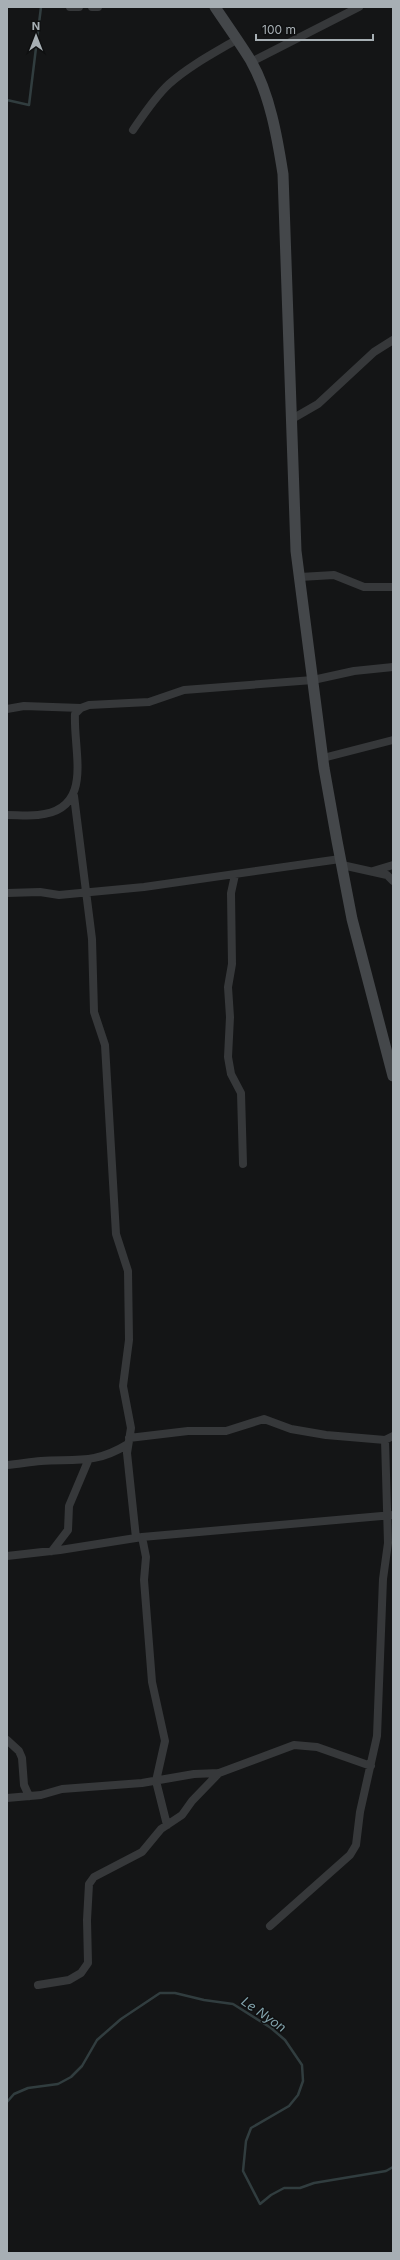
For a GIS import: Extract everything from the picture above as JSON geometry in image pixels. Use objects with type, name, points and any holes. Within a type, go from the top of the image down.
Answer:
[{"type":"main road","points":[[215,7],[251,62],[264,91],[277,132],[283,174],[296,543],[300,577],[323,758],[341,862],[352,919],[390,1055],[393,1076]]},
{"type":"street","points":[[70,7],[79,7]]},
{"type":"street","points":[[92,7],[98,7]]},
{"type":"street","points":[[251,62],[359,7]]},
{"type":"street","points":[[133,130],[153,101],[170,83],[199,62],[236,40]]},
{"type":"street","points":[[292,419],[318,404],[374,352],[393,340]]},
{"type":"street","points":[[300,577],[334,575],[364,587],[393,587]]},
{"type":"street","points":[[7,709],[24,706],[81,708],[89,705],[149,702],[184,690],[195,688],[313,680],[354,671],[393,667]]},
{"type":"street","points":[[7,815],[38,815],[53,812],[67,805],[74,796],[78,784],[75,714],[81,708]]},
{"type":"street","points":[[323,758],[393,740]]},
{"type":"street","points":[[74,796],[92,939],[94,1012],[105,1045],[116,1234],[128,1271],[129,1340],[124,1386],[131,1428],[127,1453],[139,1537],[146,1556],[144,1580],[152,1682],[165,1741],[156,1781],[167,1825]]},
{"type":"street","points":[[7,893],[40,892],[59,895],[235,875],[256,870],[341,862],[387,875],[393,881]]},
{"type":"street","points":[[372,871],[393,864]]},
{"type":"street","points":[[235,875],[231,893],[232,964],[228,987],[230,1017],[228,1057],[231,1074],[241,1093],[243,1164]]},
{"type":"street","points":[[7,1465],[40,1461],[88,1461],[114,1453],[129,1441],[188,1431],[226,1430],[264,1419],[291,1429],[326,1435],[389,1438],[391,1515],[384,1579],[377,1736],[360,1812],[356,1845],[350,1855],[270,1926]]},
{"type":"street","points":[[52,1551],[68,1530],[69,1506],[88,1461]]},
{"type":"street","points":[[7,1556],[52,1551],[139,1537],[391,1515]]},
{"type":"street","points":[[7,1740],[19,1751],[22,1758],[24,1785],[29,1796]]},
{"type":"street","points":[[7,1798],[29,1796],[62,1789],[156,1781],[194,1774],[219,1774],[287,1747],[306,1744],[371,1766]]},
{"type":"street","points":[[38,1985],[69,1980],[82,1973],[88,1963],[87,1920],[90,1884],[94,1877],[142,1852],[161,1829],[182,1815],[192,1801],[219,1774]]},
{"type":"waterway","points":[[7,100],[29,105],[41,7]]},
{"type":"waterway","name":"Le Nyon","points":[[7,2102],[14,2094],[28,2088],[58,2084],[71,2077],[82,2066],[97,2040],[121,2019],[160,1993],[175,1993],[204,2000],[233,2004],[271,2028],[285,2040],[302,2065],[303,2081],[298,2095],[289,2106],[251,2128],[246,2141],[243,2171],[260,2204],[271,2195],[284,2188],[300,2188],[314,2183],[386,2171],[393,2167]]}]
